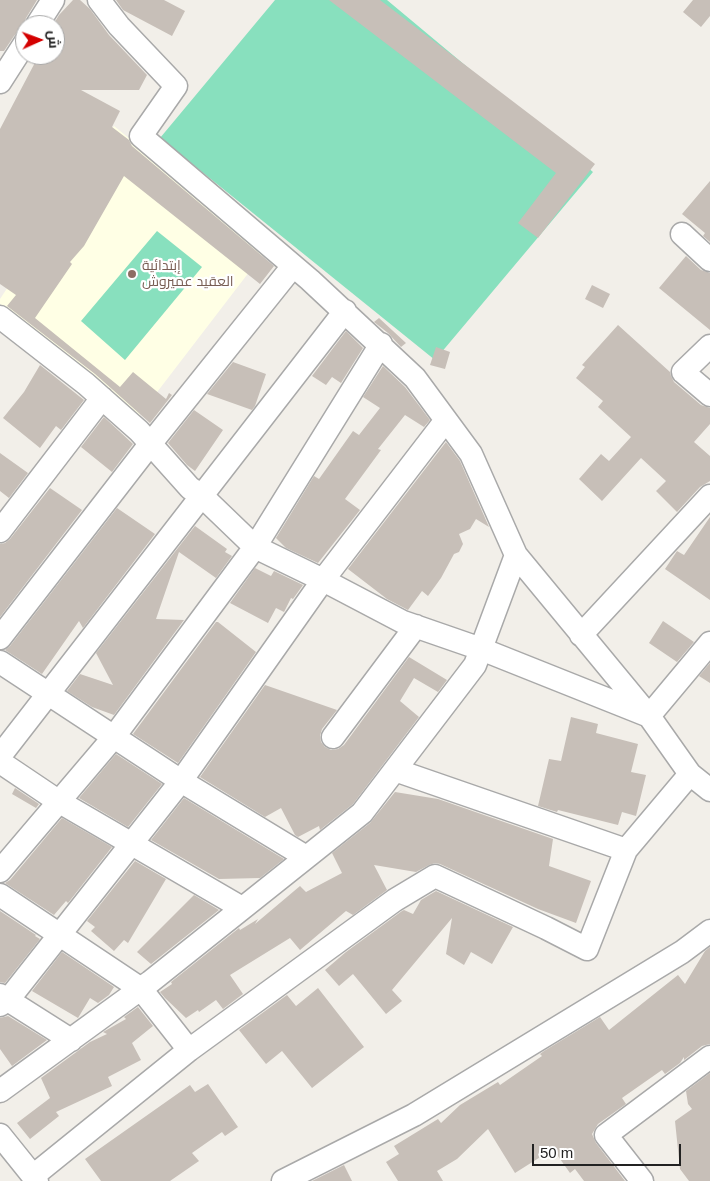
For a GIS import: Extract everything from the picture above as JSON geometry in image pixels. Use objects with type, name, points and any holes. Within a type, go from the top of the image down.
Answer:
[{"type":"street","points":[[43,15],[53,0]]},
{"type":"street","points":[[99,0],[119,26],[176,86],[141,136],[344,311],[415,378],[470,454],[516,555],[650,716],[690,774],[710,790]]},
{"type":"street","points":[[0,82],[15,59]]},
{"type":"street","points":[[682,234],[710,260]]},
{"type":"street","points":[[0,638],[293,266]]},
{"type":"street","points":[[0,756],[344,311]]},
{"type":"street","points":[[0,318],[102,398],[140,431],[190,488],[202,496],[255,547],[403,622],[481,649],[650,716]]},
{"type":"street","points":[[0,871],[113,738],[255,547],[380,344]]},
{"type":"street","points":[[710,346],[683,372],[710,395]]},
{"type":"street","points":[[4,517],[102,398]]},
{"type":"street","points":[[71,1040],[3,1000],[60,934],[181,781],[323,580],[446,420]]},
{"type":"street","points":[[581,635],[710,496]]},
{"type":"street","points":[[0,1091],[141,989],[362,813],[475,665],[516,555]]},
{"type":"street","points":[[333,737],[416,626]]},
{"type":"street","points":[[650,716],[710,643]]},
{"type":"street","points":[[0,662],[113,738],[306,857]]},
{"type":"street","points":[[0,762],[58,801],[242,908]]},
{"type":"street","points":[[395,770],[626,850]]},
{"type":"street","points":[[0,1135],[35,1178],[189,1050],[395,900],[435,876],[587,949],[626,850],[690,774]]},
{"type":"street","points":[[0,895],[141,989],[189,1050]]},
{"type":"street","points":[[283,1181],[414,1115],[682,952],[710,931]]},
{"type":"street","points":[[642,1181],[606,1135],[710,1057]]},
{"type":"shaded area","name":"إبتدائية العقيد عميروش","points":[[114,126],[266,250],[138,417],[0,304],[0,299]]},
{"type":"green space","points":[[275,0],[387,0],[593,172],[435,360],[160,138]]},
{"type":"green space","points":[[157,231],[202,267],[125,360],[81,321]]},
{"type":"building","points":[[0,0],[37,0],[28,15],[15,15],[15,35],[4,51],[0,51]]},
{"type":"building","points":[[73,0],[80,0],[90,9],[109,35],[147,75],[139,90],[81,90],[120,111],[112,127],[274,266],[260,284],[124,176],[84,246],[70,262],[72,264],[35,318],[120,387],[133,372],[166,399],[169,393],[172,395],[150,423],[95,374],[7,306],[16,295],[0,284],[0,129],[34,65],[65,65],[65,15],[59,15]]},
{"type":"building","points":[[116,0],[164,0],[185,11],[172,36],[123,10]]},
{"type":"building","points":[[329,0],[380,0],[595,164],[538,238],[518,223],[556,173]]},
{"type":"building","points":[[693,0],[710,0],[710,16],[701,27],[683,12]]},
{"type":"building","points":[[710,181],[710,242],[703,236],[705,233],[682,214]]},
{"type":"building","points":[[686,256],[701,270],[710,273],[710,330],[659,288]]},
{"type":"building","points":[[592,285],[610,294],[603,308],[585,299]]},
{"type":"building","points":[[379,318],[406,343],[401,347],[374,322]]},
{"type":"building","points":[[618,325],[670,372],[674,382],[701,405],[710,408],[710,424],[694,442],[710,456],[710,481],[700,487],[677,512],[656,491],[666,481],[641,458],[602,501],[579,479],[601,454],[609,461],[631,437],[598,407],[603,401],[576,378],[585,367],[582,365]]},
{"type":"building","points":[[346,331],[363,348],[341,383],[332,377],[326,385],[312,376]]},
{"type":"building","points":[[436,347],[450,352],[445,369],[430,365]]},
{"type":"building","points":[[233,362],[266,374],[252,410],[207,394]]},
{"type":"building","points":[[40,365],[84,400],[61,430],[56,426],[40,448],[3,418],[24,392]]},
{"type":"building","points":[[383,366],[405,387],[430,420],[424,427],[405,415],[378,449],[381,450],[345,499],[360,510],[318,563],[286,548],[276,538],[314,476],[319,479],[353,431],[359,435],[380,408],[363,397]]},
{"type":"building","points":[[194,410],[223,430],[195,471],[187,465],[168,443]]},
{"type":"building","points":[[104,417],[133,444],[112,472],[81,447]]},
{"type":"building","points":[[446,442],[460,461],[489,527],[476,519],[470,529],[459,534],[463,544],[459,552],[454,554],[441,578],[428,596],[422,591],[408,610],[387,599],[348,569]]},
{"type":"building","points":[[0,453],[28,473],[9,498],[0,491]]},
{"type":"building","points":[[50,488],[82,510],[0,617],[0,544],[10,539]]},
{"type":"building","points":[[117,508],[155,534],[83,628],[79,621],[42,674],[5,650]]},
{"type":"building","points":[[710,517],[710,600],[665,569],[677,551],[684,555]]},
{"type":"building","points":[[195,526],[227,549],[225,552],[232,556],[216,578],[179,552],[156,619],[184,620],[114,715],[92,707],[67,691],[80,674],[113,685],[96,653]]},
{"type":"building","points":[[255,568],[271,576],[274,571],[303,585],[293,599],[291,598],[284,612],[276,608],[268,623],[230,603]]},
{"type":"building","points":[[663,621],[694,642],[677,662],[649,643]]},
{"type":"building","points":[[216,622],[256,652],[178,763],[133,734]]},
{"type":"building","points":[[409,657],[447,680],[438,692],[414,678],[400,701],[419,717],[353,804],[320,830],[319,826],[298,837],[295,835],[281,808],[265,817],[200,777],[265,685],[337,710],[322,729],[320,736],[321,742],[325,747],[331,750],[338,749],[344,745]]},
{"type":"building","points":[[710,663],[710,683],[699,676]]},
{"type":"building","points":[[571,717],[598,724],[596,733],[638,744],[631,772],[646,775],[636,816],[622,812],[618,825],[538,806],[549,759],[561,761]]},
{"type":"building","points":[[116,754],[162,784],[128,827],[79,798]]},
{"type":"building","points":[[15,788],[39,804],[36,808],[12,794]]},
{"type":"building","points":[[395,792],[438,799],[553,839],[549,866],[591,881],[576,923],[538,909],[440,864],[429,865],[416,872],[374,865],[387,890],[353,915],[346,911],[300,950],[290,938],[230,975],[243,994],[223,1009],[216,1000],[199,1012],[198,1010],[186,1018],[165,998],[160,992],[239,928],[240,930],[258,919],[255,924],[300,886],[306,892],[342,873],[332,853],[370,823]]},
{"type":"building","points":[[184,798],[284,859],[260,878],[219,879],[151,840]]},
{"type":"building","points":[[62,818],[112,847],[68,903],[66,901],[54,915],[5,883],[10,880]]},
{"type":"building","points":[[135,861],[166,879],[128,943],[124,940],[114,951],[91,931],[95,927],[87,921]]},
{"type":"building","points":[[436,891],[513,927],[492,964],[471,952],[464,965],[446,954],[452,918],[392,990],[402,1001],[386,1014],[353,974],[339,986],[325,970],[346,952],[402,911],[413,914],[421,900]]},
{"type":"building","points":[[194,895],[219,910],[151,964],[137,952]]},
{"type":"building","points":[[0,911],[40,939],[5,983],[0,982]]},
{"type":"building","points":[[710,947],[710,1044],[702,1046],[684,1060],[684,1057],[680,1063],[665,1074],[662,1070],[622,1098],[626,1104],[598,1124],[592,1134],[596,1143],[625,1181],[584,1181],[575,1169],[570,1173],[553,1149],[515,1173],[488,1129],[457,1159],[437,1171],[443,1181],[398,1181],[386,1162],[399,1154],[394,1146],[438,1119],[441,1123],[460,1105],[498,1082],[500,1085],[542,1056],[540,1054],[544,1051],[600,1017],[609,1030],[678,975],[685,984],[705,951]]},
{"type":"building","points":[[62,952],[114,987],[109,995],[98,1003],[90,998],[78,1018],[32,991]]},
{"type":"building","points":[[318,988],[364,1047],[312,1088],[282,1051],[266,1064],[239,1030],[287,995],[296,1006]]},
{"type":"building","points":[[138,1007],[153,1026],[132,1043],[141,1060],[108,1077],[112,1086],[56,1112],[59,1116],[30,1139],[17,1123],[50,1098],[41,1078],[90,1042],[107,1034],[103,1032],[126,1019],[124,1017]]},
{"type":"building","points":[[8,1016],[47,1040],[12,1066],[0,1049],[0,1018]]},
{"type":"building","points":[[710,1073],[710,1181],[689,1181],[680,1169],[675,1121],[692,1109],[688,1104],[686,1091]]},
{"type":"building","points":[[208,1084],[238,1127],[225,1136],[222,1132],[192,1153],[199,1161],[170,1181],[101,1181],[85,1159],[190,1085],[195,1092]]},
{"type":"building","points":[[344,1165],[352,1181],[312,1181]]},
{"type":"place","name":"إبتدائية العقيد عميروش","points":[[132,274]]}]
